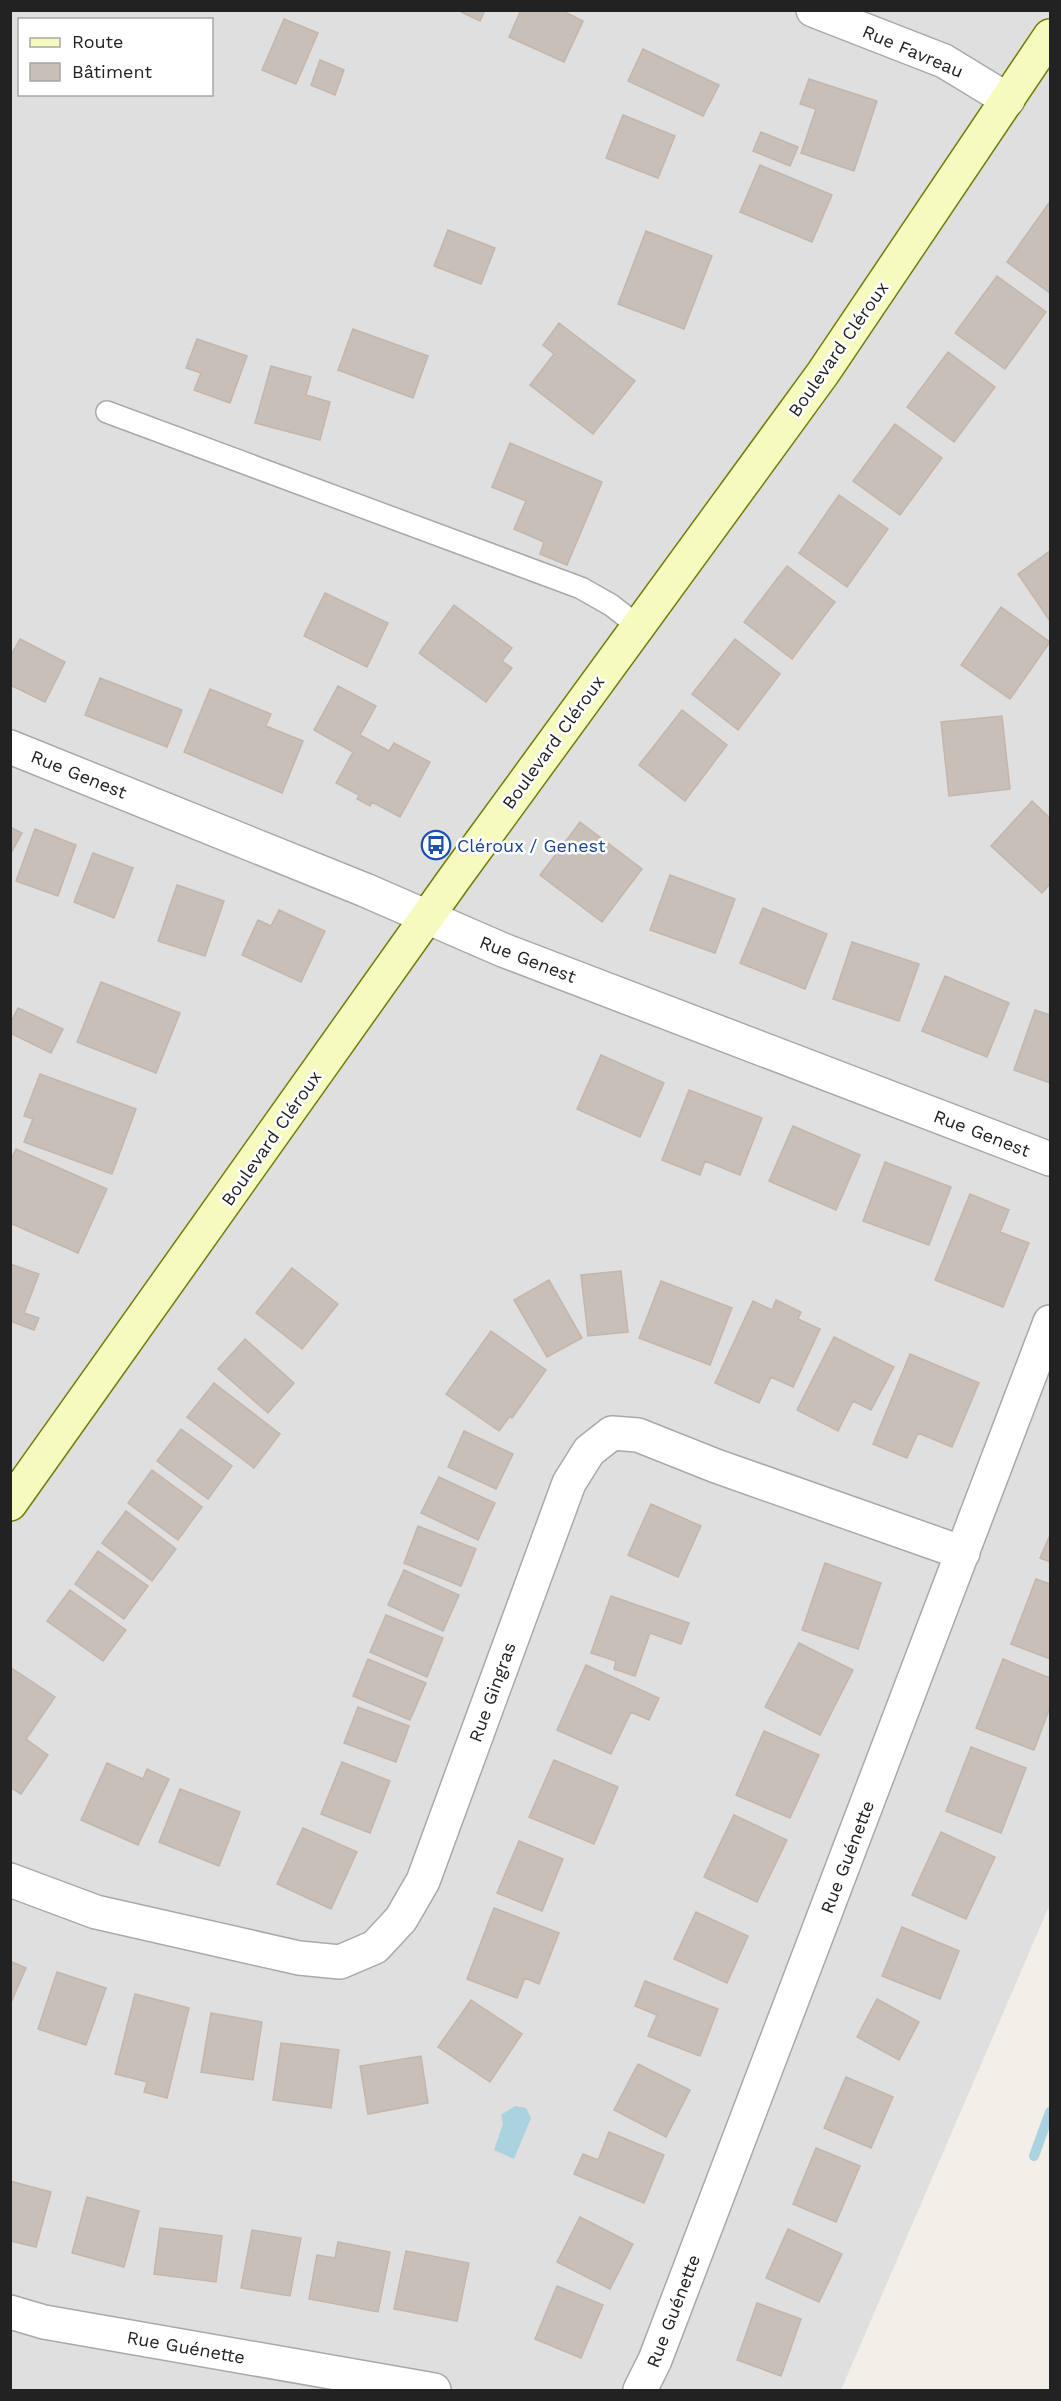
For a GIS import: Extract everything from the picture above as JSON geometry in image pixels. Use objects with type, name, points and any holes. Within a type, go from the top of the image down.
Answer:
[{"type":"street","name":"Rue Favreau","points":[[813,10],[944,62],[1008,100]]},
{"type":"street","name":"Boulevard Cléroux","points":[[10,1504],[426,919],[829,364],[1050,36]]},
{"type":"street","name":"Rue Genest","points":[[10,747],[365,890],[426,919],[1050,1159]]},
{"type":"street","name":"Rue Guénette","points":[[640,2391],[655,2360],[1050,1322]]},
{"type":"street","name":"Rue Gingras","points":[[10,1880],[96,1912],[299,1958],[340,1962],[375,1947],[401,1919],[423,1881],[569,1483],[589,1450],[612,1433],[638,1435],[716,1466],[963,1553]]},
{"type":"street","name":"Rue Guénette","points":[[10,2312],[44,2322],[434,2391]]},
{"type":"lane","points":[[107,412],[581,588],[611,605],[638,626]]},
{"type":"shaded area","points":[[11,11],[1050,11],[1050,1904],[841,2390],[11,2390]]},
{"type":"water","points":[[515,2106],[526,2108],[531,2118],[514,2159],[494,2150],[503,2124],[501,2115]]},
{"type":"building","points":[[457,10],[485,10],[480,21]]},
{"type":"building","points":[[521,10],[561,10],[583,21],[564,62],[509,37]]},
{"type":"building","points":[[284,19],[318,33],[296,84],[262,70]]},
{"type":"building","points":[[643,49],[719,85],[703,116],[628,81]]},
{"type":"building","points":[[320,60],[344,70],[335,95],[311,85]]},
{"type":"building","points":[[809,79],[877,101],[854,171],[801,153],[816,109],[800,104]]},
{"type":"building","points":[[623,115],[675,136],[658,178],[606,158]]},
{"type":"building","points":[[761,132],[798,147],[790,166],[753,151]]},
{"type":"building","points":[[760,165],[832,195],[812,242],[740,212]]},
{"type":"building","points":[[1049,203],[1050,205],[1050,293],[1007,262]]},
{"type":"building","points":[[448,230],[495,248],[481,284],[434,266]]},
{"type":"building","points":[[646,231],[712,256],[684,329],[618,304]]},
{"type":"building","points":[[997,276],[1046,312],[1005,369],[955,333]]},
{"type":"building","points":[[559,323],[635,381],[593,434],[530,385],[554,354],[543,345]]},
{"type":"building","points":[[353,329],[428,356],[413,398],[338,370]]},
{"type":"building","points":[[197,339],[247,356],[230,403],[194,390],[201,373],[186,368]]},
{"type":"building","points":[[948,352],[995,387],[954,442],[907,407]]},
{"type":"building","points":[[271,366],[311,377],[306,395],[330,402],[320,440],[255,423]]},
{"type":"building","points":[[895,424],[942,458],[900,515],[853,481]]},
{"type":"building","points":[[510,443],[602,482],[567,565],[540,554],[544,542],[514,529],[526,501],[492,487]]},
{"type":"building","points":[[839,495],[888,529],[847,587],[799,553]]},
{"type":"building","points":[[1050,551],[1050,621],[1018,574]]},
{"type":"building","points":[[787,566],[835,602],[792,659],[744,622]]},
{"type":"building","points":[[325,593],[388,623],[367,667],[304,636]]},
{"type":"building","points":[[454,605],[512,648],[502,661],[512,668],[486,702],[419,653]]},
{"type":"building","points":[[1001,607],[1050,642],[1010,699],[961,665]]},
{"type":"building","points":[[20,639],[65,662],[45,702],[10,685],[10,657]]},
{"type":"building","points":[[735,639],[780,674],[738,730],[692,694]]},
{"type":"building","points":[[100,678],[182,710],[167,747],[85,715]]},
{"type":"building","points":[[338,686],[376,706],[360,735],[389,751],[394,743],[430,762],[400,817],[372,802],[370,806],[357,799],[359,795],[336,783],[353,752],[314,730]]},
{"type":"building","points":[[210,689],[271,714],[266,726],[303,741],[282,793],[184,752]]},
{"type":"building","points":[[682,710],[727,745],[685,801],[639,765]]},
{"type":"building","points":[[1002,716],[1010,789],[949,796],[941,722]]},
{"type":"building","points":[[1032,801],[1050,818],[1050,884],[1042,893],[991,846]]},
{"type":"building","points":[[580,822],[642,869],[602,922],[540,875]]},
{"type":"building","points":[[10,827],[22,833],[10,855]]},
{"type":"building","points":[[35,829],[76,845],[58,896],[16,881]]},
{"type":"building","points":[[93,853],[133,868],[114,918],[74,902]]},
{"type":"building","points":[[670,875],[735,899],[715,953],[650,930]]},
{"type":"building","points":[[177,885],[224,901],[205,956],[158,941]]},
{"type":"building","points":[[763,908],[827,934],[805,989],[740,963]]},
{"type":"building","points":[[279,910],[325,931],[301,982],[242,955],[258,920],[271,926]]},
{"type":"building","points":[[852,942],[919,964],[899,1021],[833,999]]},
{"type":"building","points":[[945,976],[1009,1003],[987,1057],[922,1031]]},
{"type":"building","points":[[101,982],[180,1013],[156,1073],[77,1042]]},
{"type":"building","points":[[18,1008],[63,1029],[51,1053],[10,1033],[10,1024]]},
{"type":"building","points":[[1035,1010],[1050,1015],[1050,1083],[1014,1070]]},
{"type":"building","points":[[601,1055],[664,1083],[640,1137],[577,1109]]},
{"type":"building","points":[[40,1074],[136,1109],[112,1174],[24,1142],[33,1119],[24,1116]]},
{"type":"building","points":[[689,1090],[762,1118],[740,1175],[705,1161],[700,1175],[662,1160]]},
{"type":"building","points":[[793,1126],[860,1155],[836,1210],[769,1181]]},
{"type":"building","points":[[16,1149],[107,1189],[78,1253],[10,1223],[10,1162]]},
{"type":"building","points":[[885,1162],[951,1187],[929,1245],[863,1221]]},
{"type":"building","points":[[970,1194],[1009,1210],[1000,1232],[1029,1243],[1003,1307],[935,1280]]},
{"type":"building","points":[[10,1264],[39,1274],[24,1313],[39,1318],[34,1330],[10,1321]]},
{"type":"building","points":[[292,1268],[338,1304],[302,1349],[256,1313]]},
{"type":"building","points":[[621,1271],[628,1332],[588,1336],[581,1275]]},
{"type":"building","points":[[549,1280],[582,1338],[547,1357],[514,1300]]},
{"type":"building","points":[[661,1281],[732,1308],[710,1365],[639,1338]]},
{"type":"building","points":[[776,1300],[801,1312],[798,1319],[820,1329],[793,1387],[771,1377],[759,1403],[715,1383],[753,1301],[772,1310]]},
{"type":"building","points":[[491,1331],[546,1370],[512,1418],[510,1416],[499,1431],[446,1394]]},
{"type":"building","points":[[834,1337],[894,1367],[871,1410],[853,1401],[838,1431],[797,1410]]},
{"type":"building","points":[[245,1339],[294,1383],[268,1413],[218,1369]]},
{"type":"building","points":[[910,1354],[979,1383],[952,1447],[918,1433],[907,1458],[873,1444]]},
{"type":"building","points":[[214,1383],[280,1434],[254,1468],[187,1417]]},
{"type":"building","points":[[181,1429],[232,1466],[208,1499],[157,1461]]},
{"type":"building","points":[[464,1431],[513,1454],[496,1489],[448,1467]]},
{"type":"building","points":[[152,1470],[202,1507],[178,1540],[128,1503]]},
{"type":"building","points":[[439,1477],[495,1503],[478,1540],[421,1513]]},
{"type":"building","points":[[651,1504],[701,1526],[678,1577],[628,1555]]},
{"type":"building","points":[[126,1511],[176,1549],[152,1581],[102,1543]]},
{"type":"building","points":[[418,1526],[476,1549],[461,1586],[404,1563]]},
{"type":"building","points":[[1050,1535],[1050,1562],[1040,1558]]},
{"type":"building","points":[[98,1551],[148,1586],[124,1619],[75,1584]]},
{"type":"building","points":[[825,1563],[881,1583],[858,1649],[802,1630]]},
{"type":"building","points":[[404,1570],[459,1595],[443,1631],[388,1605]]},
{"type":"building","points":[[1036,1579],[1050,1584],[1050,1659],[1011,1644]]},
{"type":"building","points":[[70,1590],[126,1630],[103,1661],[47,1621]]},
{"type":"building","points":[[611,1596],[689,1623],[681,1644],[650,1633],[635,1676],[614,1669],[616,1661],[591,1653]]},
{"type":"building","points":[[386,1615],[443,1638],[427,1677],[370,1652]]},
{"type":"building","points":[[799,1643],[853,1670],[820,1735],[765,1707]]},
{"type":"building","points":[[368,1659],[426,1683],[410,1720],[353,1696]]},
{"type":"building","points":[[1003,1659],[1050,1678],[1050,1707],[1034,1750],[976,1728]]},
{"type":"building","points":[[586,1665],[659,1698],[649,1720],[631,1712],[611,1754],[557,1730]]},
{"type":"building","points":[[10,1667],[55,1697],[26,1739],[48,1755],[21,1794],[10,1787]]},
{"type":"building","points":[[358,1707],[409,1726],[396,1762],[344,1743]]},
{"type":"building","points":[[764,1731],[819,1755],[790,1818],[736,1795]]},
{"type":"building","points":[[971,1747],[1026,1768],[1001,1833],[946,1811]]},
{"type":"building","points":[[554,1760],[618,1787],[594,1844],[529,1817]]},
{"type":"building","points":[[342,1762],[390,1781],[370,1833],[321,1814]]},
{"type":"building","points":[[107,1763],[143,1779],[147,1769],[169,1779],[138,1845],[81,1820]]},
{"type":"building","points":[[180,1789],[240,1812],[219,1866],[159,1842]]},
{"type":"building","points":[[734,1815],[787,1840],[757,1902],[704,1877]]},
{"type":"building","points":[[303,1828],[357,1852],[331,1909],[277,1884]]},
{"type":"building","points":[[941,1832],[995,1857],[966,1919],[912,1895]]},
{"type":"building","points":[[519,1841],[563,1859],[542,1911],[497,1893]]},
{"type":"building","points":[[494,1908],[559,1933],[539,1984],[525,1978],[517,1998],[467,1979]]},
{"type":"building","points":[[696,1912],[748,1936],[727,1983],[674,1959]]},
{"type":"building","points":[[902,1927],[959,1951],[940,1999],[882,1976]]},
{"type":"building","points":[[10,1961],[26,1968],[10,2005]]},
{"type":"building","points":[[57,1972],[106,1988],[86,2045],[38,2029]]},
{"type":"building","points":[[645,1981],[718,2009],[700,2056],[648,2036],[657,2015],[635,2006]]},
{"type":"building","points":[[135,1994],[189,2008],[167,2098],[144,2092],[147,2082],[115,2074]]},
{"type":"building","points":[[877,1999],[919,2022],[899,2060],[857,2037]]},
{"type":"building","points":[[471,2000],[522,2034],[490,2082],[438,2047]]},
{"type":"building","points":[[211,2013],[262,2022],[253,2080],[201,2072]]},
{"type":"building","points":[[281,2043],[339,2050],[331,2108],[273,2100]]},
{"type":"building","points":[[421,2056],[428,2103],[368,2114],[360,2066]]},
{"type":"building","points":[[638,2064],[690,2090],[666,2137],[614,2110]]},
{"type":"building","points":[[846,2077],[893,2097],[871,2148],[824,2128]]},
{"type":"building","points":[[609,2132],[664,2155],[644,2203],[574,2174],[583,2154],[598,2160]]},
{"type":"building","points":[[816,2148],[860,2166],[836,2222],[793,2204]]},
{"type":"building","points":[[10,2181],[51,2192],[36,2247],[10,2241]]},
{"type":"building","points":[[87,2197],[139,2211],[124,2267],[72,2253]]},
{"type":"building","points":[[580,2217],[633,2244],[610,2289],[557,2262]]},
{"type":"building","points":[[160,2228],[222,2236],[216,2282],[154,2274]]},
{"type":"building","points":[[788,2229],[842,2254],[819,2302],[766,2278]]},
{"type":"building","points":[[252,2230],[301,2238],[290,2296],[241,2288]]},
{"type":"building","points":[[338,2242],[390,2252],[378,2312],[309,2299],[317,2255],[335,2258]]},
{"type":"building","points":[[406,2251],[469,2263],[457,2321],[394,2309]]},
{"type":"building","points":[[557,2286],[603,2305],[581,2358],[535,2339]]},
{"type":"building","points":[[757,2303],[801,2319],[781,2376],[737,2360]]},
{"type":"waterway","points":[[1034,2156],[1050,2112]]},
{"type":"place","name":"Cléroux / Genest","points":[[436,845]]}]
